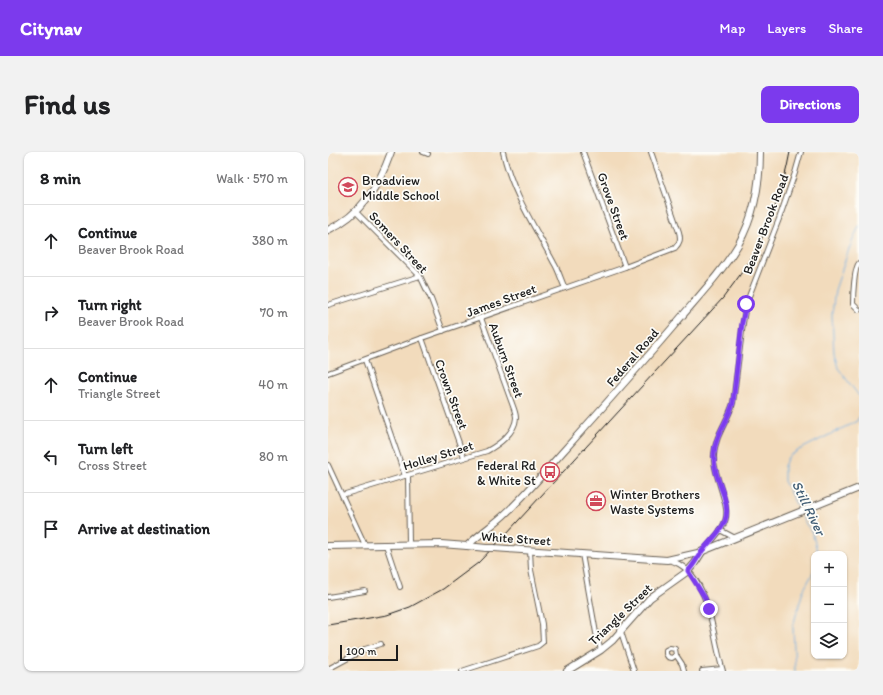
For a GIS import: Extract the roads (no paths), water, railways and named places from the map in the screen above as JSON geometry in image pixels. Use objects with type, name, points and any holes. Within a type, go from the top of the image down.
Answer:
[{"type":"main road","points":[[328,230],[338,225],[356,212],[366,201],[382,174],[391,152]]},
{"type":"main road","name":"Federal Road","points":[[466,546],[504,516],[533,485],[655,348],[726,262],[738,245],[747,227],[758,188],[760,152]]},
{"type":"main road","name":"White Street","points":[[328,546],[441,544],[667,560],[682,558],[702,552],[859,488]]},
{"type":"main road","name":"Triangle Street","points":[[566,671],[602,650],[621,632],[650,598],[688,571],[702,552]]},
{"type":"street","points":[[503,152],[512,185],[523,208],[555,264],[565,288]]},
{"type":"street","name":"Grove Street","points":[[583,152],[625,267]]},
{"type":"street","name":"James Street","points":[[328,373],[675,248],[679,244],[681,238],[650,152]]},
{"type":"street","name":"Beaver Brook Road","points":[[702,552],[720,530],[726,517],[727,510],[714,466],[715,446],[720,432],[730,414],[733,403],[742,323],[746,304],[779,219],[801,152]]},
{"type":"street","name":"Somers Street","points":[[356,212],[420,276],[431,299],[443,331]]},
{"type":"street","points":[[859,263],[856,266],[853,297],[853,304],[859,310]]},
{"type":"street","points":[[328,305],[420,276]]},
{"type":"street","name":"Auburn Street","points":[[481,318],[514,409]]},
{"type":"street","name":"Crown Street","points":[[422,338],[464,457]]},
{"type":"street","points":[[365,360],[407,475],[409,544]]},
{"type":"street","name":"Holley Street","points":[[342,495],[487,451],[497,445],[513,427],[516,418],[514,409]]},
{"type":"street","points":[[328,465],[365,545]]},
{"type":"street","points":[[720,530],[735,538]]},
{"type":"street","points":[[386,545],[400,587]]},
{"type":"street","points":[[462,671],[538,646],[543,642],[542,624],[531,570],[530,550]]},
{"type":"street","points":[[582,554],[596,633],[602,650]]},
{"type":"street","points":[[667,560],[678,563],[688,571],[705,598],[723,670],[702,671]]},
{"type":"street","points":[[328,597],[365,591]]},
{"type":"street","points":[[621,632],[634,671]]},
{"type":"street","points":[[328,669],[365,649],[381,644]]},
{"type":"street","points":[[676,655],[682,664],[684,671]]},
{"type":"waterway","name":"Still River","points":[[859,226],[849,249],[835,290],[832,315],[834,353],[838,368],[859,396]]},
{"type":"waterway","name":"Still River","points":[[799,510],[784,481],[784,466],[788,457],[857,421],[859,417]]},
{"type":"waterway","name":"Still River","points":[[801,515],[812,532],[817,551]]},
{"type":"waterway","name":"Still River","points":[[795,671],[793,626],[803,591],[811,576]]},
{"type":"railway","points":[[328,625],[387,615],[410,607],[443,589],[478,563],[723,298],[746,266],[768,225],[779,196],[790,152]]},
{"type":"place","name":"Broadview Middle School","points":[[348,187]]},
{"type":"place","name":"Federal Rd & White St","points":[[550,472]]},
{"type":"place","name":"Winter Brothers Waste Systems","points":[[596,501]]}]
